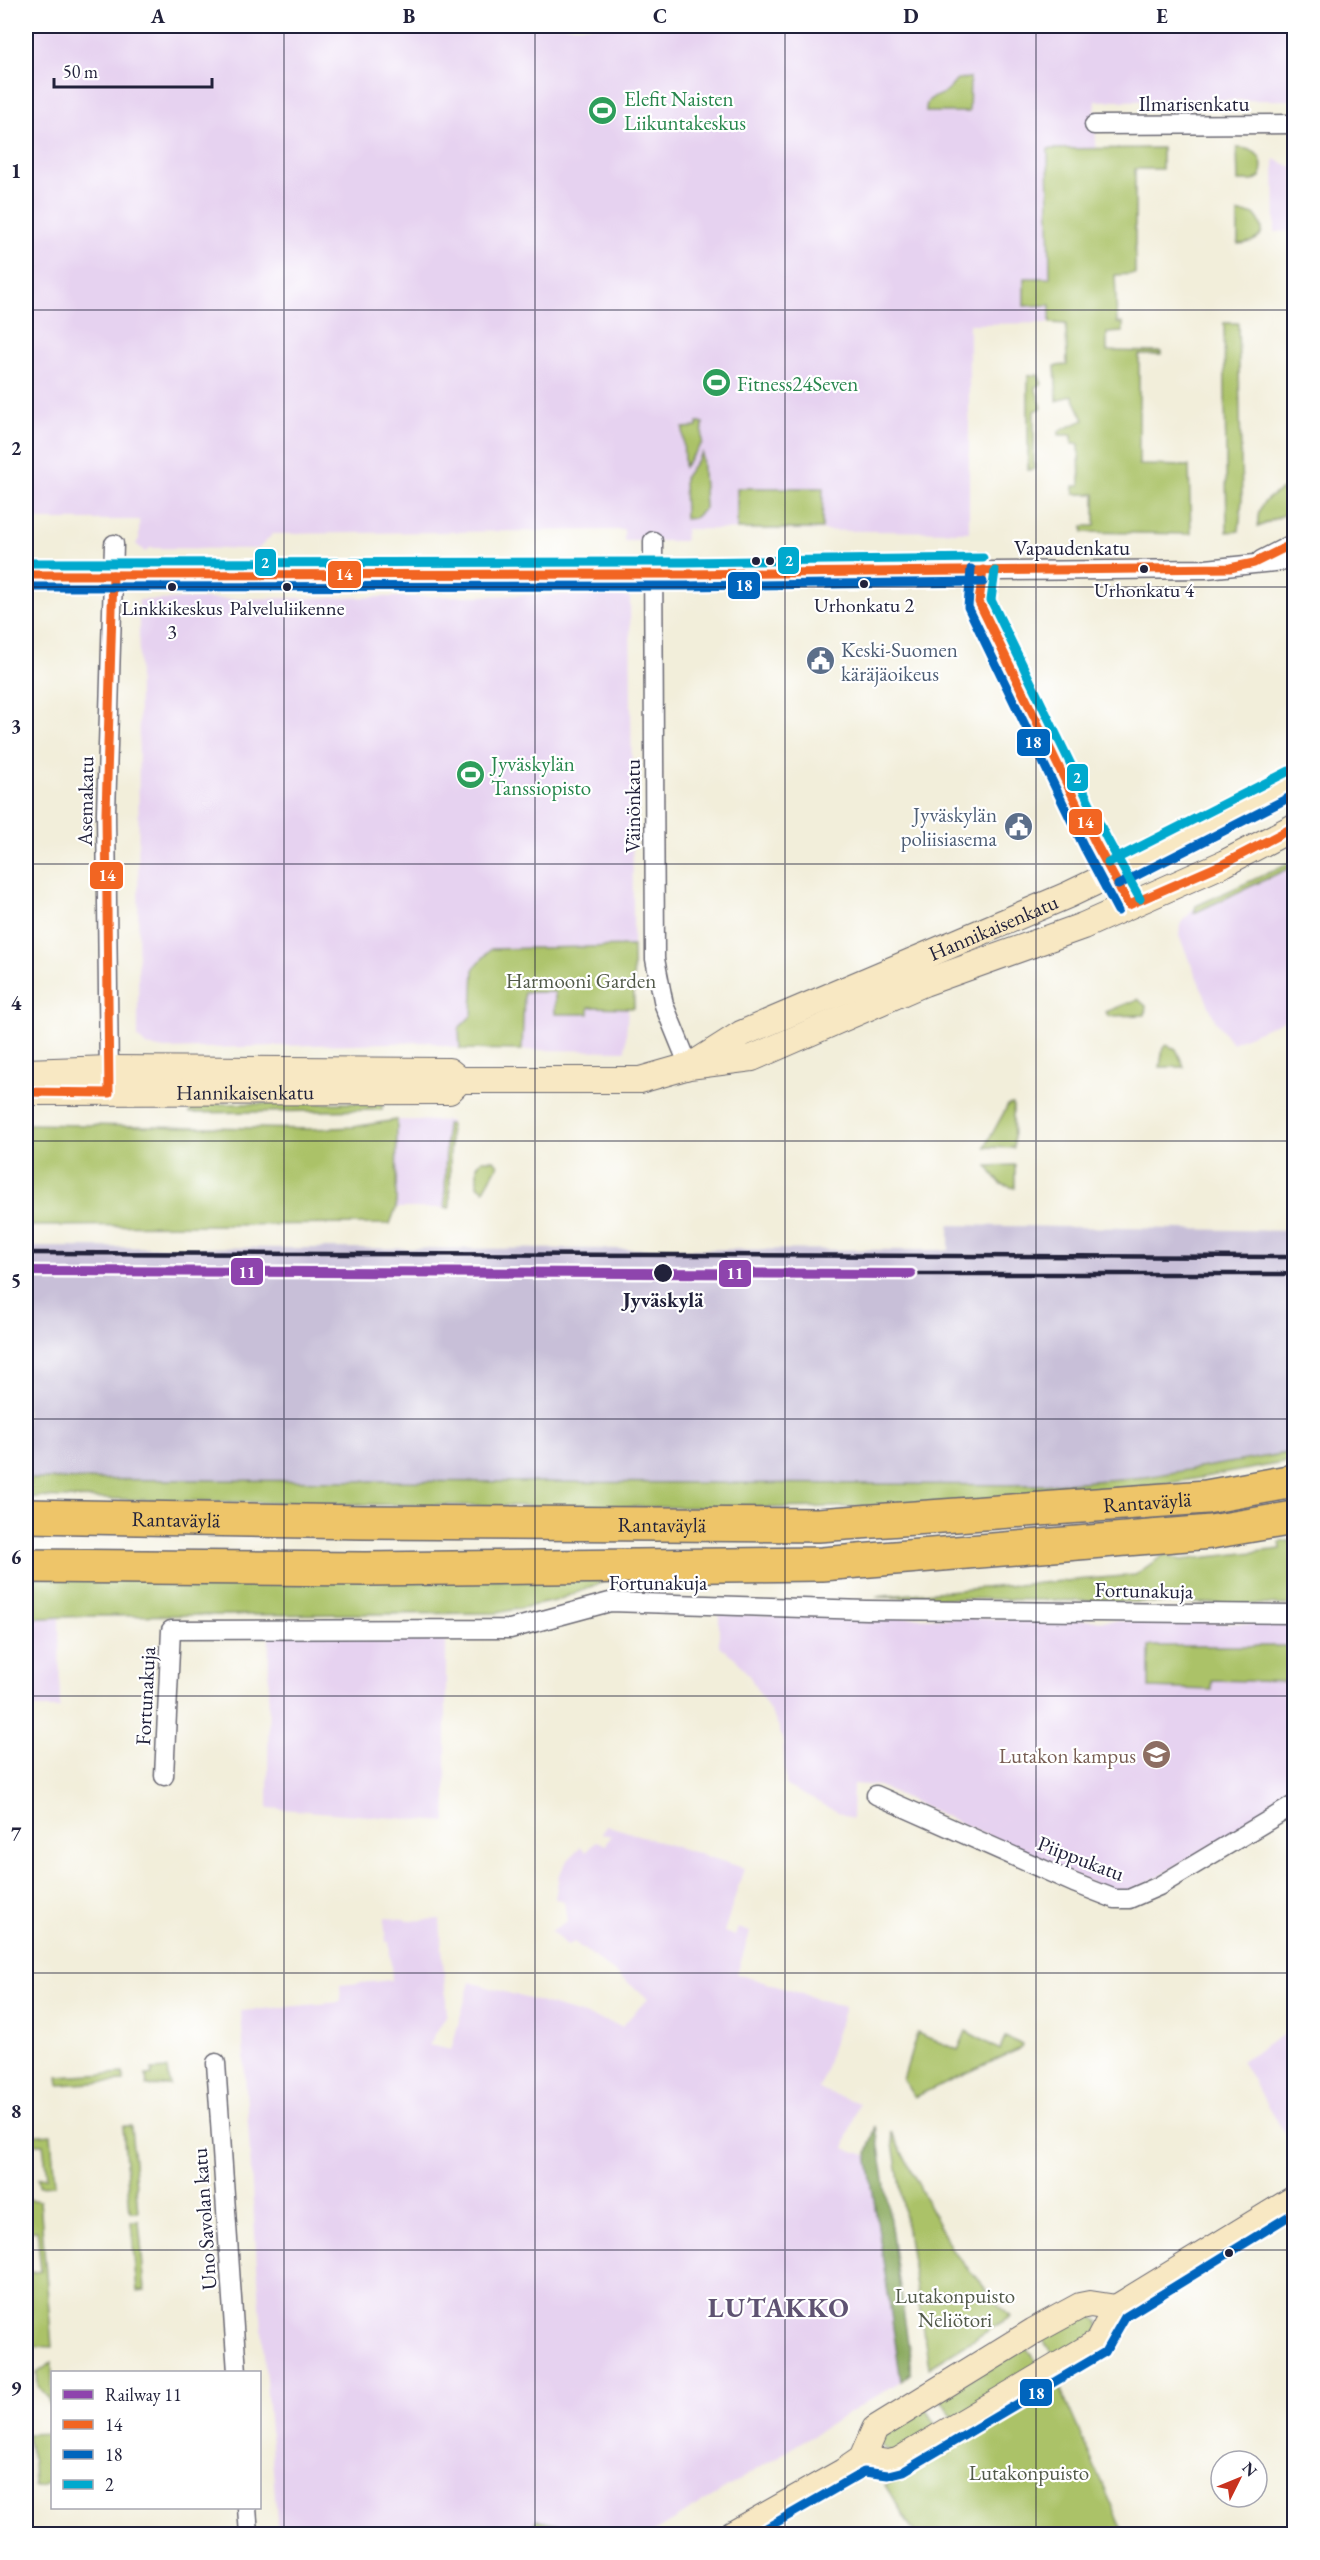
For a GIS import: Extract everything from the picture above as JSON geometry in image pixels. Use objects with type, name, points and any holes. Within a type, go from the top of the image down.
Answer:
[{"type":"highway","name":"Rantaväylä","points":[[26,1516],[362,1522],[818,1525],[1206,1497],[1294,1481]]},
{"type":"highway","name":"Rantaväylä","points":[[26,1566],[365,1569],[822,1564],[1212,1533],[1294,1518]]},
{"type":"main road","name":"Hannikaisenkatu","points":[[689,1066],[741,1034],[1113,874],[1294,782]]},
{"type":"main road","name":"Hannikaisenkatu","points":[[26,1092],[109,1081],[449,1071],[460,1080],[640,1080],[689,1066],[752,1058],[924,983],[1068,932],[1225,863],[1294,827]]},
{"type":"main road","name":"Hannikaisenkatu","points":[[26,1072],[109,1081]]},
{"type":"main road","points":[[862,2459],[888,2463],[898,2461],[1098,2342],[1106,2332],[1116,2308],[1294,2199]]},
{"type":"main road","points":[[733,2535],[862,2459],[875,2429],[1034,2331],[1080,2306],[1090,2304],[1116,2308]]},
{"type":"street","name":"Ilmarisenkatu","points":[[1094,125],[1294,124]]},
{"type":"street","name":"Väinönkatu","points":[[653,541],[655,959],[664,1005],[689,1066]]},
{"type":"street","name":"Vapaudenkatu","points":[[1254,563],[1294,543]]},
{"type":"street","name":"Asemakatu","points":[[109,1081],[106,813],[114,544]]},
{"type":"street","name":"Vapaudenkatu","points":[[26,575],[1230,568],[1254,563],[1294,560]]},
{"type":"street","points":[[983,570],[979,602],[1129,905]]},
{"type":"street","name":"Fortunakuja","points":[[164,1776],[171,1630],[510,1629],[610,1602],[866,1610],[1294,1614]]},
{"type":"street","name":"Piippukatu","points":[[876,1795],[1074,1883],[1122,1899],[1129,1899],[1159,1886],[1294,1805]]},
{"type":"street","name":"Uno Savolan katu","points":[[216,2063],[237,2371]]},
{"type":"street","points":[[247,2509],[249,2535]]},
{"type":"shaded area","points":[[26,26],[1294,26],[1294,100],[1095,101],[1096,148],[1048,149],[1050,323],[969,324],[969,532],[686,529],[685,541],[624,541],[624,530],[273,534],[258,549],[150,548],[145,552],[136,544],[139,539],[139,520],[26,520]]},
{"type":"shaded area","points":[[1274,159],[1294,168],[1294,231],[1275,232]]},
{"type":"shaded area","points":[[617,594],[630,598],[634,1008],[628,1008],[625,1051],[460,1049],[429,1042],[165,1049],[146,1046],[138,1038],[139,600]]},
{"type":"shaded area","points":[[1294,861],[1294,1016],[1232,1043],[1215,1020],[1179,936],[1180,925],[1196,906]]},
{"type":"shaded area","points":[[397,1120],[450,1121],[450,1208],[396,1208]]},
{"type":"shaded area","points":[[949,1225],[1294,1231],[1294,1452],[1146,1477],[1041,1485],[26,1479],[26,1247],[949,1250]]},
{"type":"shaded area","points":[[719,1614],[1294,1624],[1294,1799],[1127,1894],[1112,1892],[879,1786],[853,1784],[852,1819],[786,1786],[783,1742],[778,1725],[750,1677],[735,1658],[719,1646]]},
{"type":"shaded area","points":[[59,1618],[60,1708],[26,1708],[26,1619]]},
{"type":"shaded area","points":[[269,1630],[446,1633],[446,1822],[268,1808]]},
{"type":"shaded area","points":[[606,1825],[744,1868],[724,1932],[735,1936],[738,1928],[750,1932],[737,1974],[845,2007],[819,2089],[859,2103],[844,2148],[869,2156],[901,2381],[651,2534],[278,2534],[257,2266],[241,2011],[341,2002],[340,1985],[392,1980],[389,1942],[386,1942],[384,1918],[406,1919],[407,1921],[440,1919],[447,2014],[429,2045],[451,2050],[470,1982],[622,2026],[648,1998],[574,1942],[567,1946],[551,1931],[567,1921],[564,1901],[555,1899],[559,1875],[567,1861],[581,1847],[586,1852],[597,1841],[606,1845],[611,1836],[602,1834]]},
{"type":"shaded area","points":[[1294,2028],[1294,2149],[1241,2061]]},
{"type":"green space","points":[[970,78],[969,112],[926,112],[926,106],[930,100],[948,90],[958,79]]},
{"type":"green space","points":[[1162,148],[1162,169],[1135,169],[1135,274],[1115,275],[1117,323],[1123,323],[1123,332],[1107,333],[1107,351],[1161,352],[1161,355],[1139,355],[1139,465],[1189,466],[1191,534],[1083,532],[1083,526],[1095,526],[1095,494],[1074,494],[1074,486],[1080,486],[1079,444],[1072,444],[1072,435],[1059,435],[1059,431],[1084,420],[1072,395],[1057,401],[1055,366],[1067,365],[1066,324],[1050,323],[1050,305],[1024,306],[1024,278],[1050,278],[1048,149]]},
{"type":"green space","points":[[1237,148],[1255,152],[1262,165],[1260,177],[1253,181],[1238,181]]},
{"type":"green space","points":[[1238,213],[1254,214],[1261,227],[1260,236],[1251,242],[1238,244]]},
{"type":"green space","points":[[1224,323],[1238,323],[1242,499],[1239,531],[1227,532]]},
{"type":"green space","points":[[1038,375],[1042,384],[1035,387],[1042,408],[1034,411],[1034,469],[1028,470],[1028,376]]},
{"type":"green space","points":[[697,423],[703,423],[702,443],[684,467],[683,428],[697,427]]},
{"type":"green space","points":[[702,453],[705,508],[694,518],[685,519],[684,478]]},
{"type":"green space","points":[[1294,482],[1292,511],[1258,527],[1258,517],[1263,503],[1273,494]]},
{"type":"green space","points":[[737,488],[823,488],[822,529],[737,529]]},
{"type":"green space","points":[[1294,861],[1294,866],[1194,913],[1196,906]]},
{"type":"green space","name":"Harmooni Garden","points":[[633,946],[634,1008],[589,1007],[589,1014],[555,1014],[555,992],[524,992],[522,1050],[460,1049],[459,1028],[472,1015],[474,968],[491,949]]},
{"type":"green space","points":[[1138,999],[1146,1006],[1145,1015],[1108,1016],[1106,1012]]},
{"type":"green space","points":[[1166,1045],[1176,1049],[1184,1067],[1160,1067],[1163,1048]]},
{"type":"green space","points":[[382,1103],[382,1110],[190,1113],[190,1104]]},
{"type":"green space","points":[[1013,1104],[1014,1148],[985,1147],[1008,1105]]},
{"type":"green space","points":[[397,1120],[396,1208],[390,1224],[26,1226],[26,1124],[312,1129],[353,1127]]},
{"type":"green space","points":[[446,1124],[450,1124],[450,1208],[445,1208]]},
{"type":"green space","points":[[482,1160],[494,1160],[498,1165],[484,1190],[477,1185],[477,1166]]},
{"type":"green space","points":[[1015,1165],[1015,1188],[1001,1184],[987,1166]]},
{"type":"green space","points":[[1294,1452],[1294,1461],[1154,1486],[959,1506],[744,1508],[323,1504],[26,1497],[26,1479],[1041,1485],[1146,1477]]},
{"type":"green space","points":[[1294,1540],[1294,1605],[876,1597],[1135,1575],[1165,1554],[1181,1560],[1281,1549],[1280,1542]]},
{"type":"green space","points":[[26,1577],[611,1579],[555,1601],[497,1613],[84,1616],[26,1619]]},
{"type":"green space","points":[[1294,1624],[1294,1682],[1212,1680],[1212,1690],[1149,1688],[1149,1646],[1291,1646]]},
{"type":"green space","points":[[966,2031],[1000,2050],[1005,2037],[1023,2045],[1022,2048],[914,2097],[903,2080],[917,2033],[958,2050]]},
{"type":"green space","points":[[168,2069],[170,2085],[147,2086],[146,2075],[152,2075],[152,2070]]},
{"type":"green space","points":[[123,2073],[124,2081],[59,2085],[58,2077]]},
{"type":"green space","points":[[123,2126],[131,2126],[138,2212],[130,2212]]},
{"type":"green space","points":[[876,2126],[911,2363],[911,2373],[901,2381],[867,2153]]},
{"type":"green space","name":"Lutakonpuisto Neliötori","points":[[891,2131],[952,2250],[1010,2317],[929,2367]]},
{"type":"green space","points":[[51,2134],[55,2185],[39,2186],[38,2178],[47,2177],[43,2144],[30,2144],[29,2136]]},
{"type":"green space","points":[[26,2199],[40,2201],[52,2347],[35,2346],[26,2338],[26,2273],[41,2271],[37,2231],[26,2232]]},
{"type":"green space","points":[[131,2221],[139,2221],[145,2290],[137,2291]]},
{"type":"green space","points":[[1090,2314],[1098,2321],[1099,2330],[1056,2360],[1040,2335]]},
{"type":"green space","points":[[1024,2344],[1040,2368],[954,2420],[938,2395]]},
{"type":"green space","points":[[52,2362],[51,2418],[49,2398],[38,2386],[37,2373]]},
{"type":"green space","name":"Lutakonpuisto","points":[[1058,2383],[1124,2534],[915,2534],[885,2485]]},
{"type":"green space","points":[[923,2405],[938,2429],[892,2454],[879,2443],[881,2434]]},
{"type":"green space","points":[[51,2433],[51,2480],[40,2487],[34,2487],[33,2462],[26,2434]]},
{"type":"green space","points":[[537,2519],[586,2534],[532,2534]]},
{"type":"railway","points":[[26,1253],[1294,1257]]},
{"type":"railway","points":[[911,1274],[1294,1274]]},
{"type":"rail line","name":"11","points":[[26,1271],[911,1274]]},
{"type":"transit line","name":"14","points":[[26,575],[685,574],[1230,568],[1254,563],[1294,543]]},
{"type":"transit line","name":"2","points":[[26,563],[685,562],[983,558]]},
{"type":"transit line","name":"18","points":[[971,569],[968,607],[1085,849],[1118,911]]},
{"type":"transit line","name":"14","points":[[983,570],[979,602],[1096,844],[1129,905],[1225,863],[1294,827]]},
{"type":"transit line","name":"2","points":[[995,571],[991,600],[1107,839],[1140,899]]},
{"type":"transit line","name":"14","points":[[26,1092],[109,1093],[106,813],[113,575]]},
{"type":"transit line","name":"18","points":[[26,587],[685,586],[983,582]]},
{"type":"transit line","name":"2","points":[[1108,863],[1289,771]]},
{"type":"transit line","name":"18","points":[[1118,885],[1294,795]]},
{"type":"transit line","name":"18","points":[[756,2534],[864,2472],[888,2475],[904,2471],[1105,2352],[1125,2317],[1294,2213]]},
{"type":"place","name":"Elefit Naisten Liikuntakeskus","points":[[603,110]]},
{"type":"place","name":"Fitness24Seven","points":[[716,383]]},
{"type":"place","name":"Urhonkatu 4","points":[[1144,569]]},
{"type":"place","name":"Urhonkatu 2","points":[[864,584]]},
{"type":"place","name":"Linkkikeskus 3","points":[[172,587]]},
{"type":"place","name":"Palveluliikenne","points":[[287,587]]},
{"type":"place","name":"Keski-Suomen käräjäoikeus","points":[[820,661]]},
{"type":"place","name":"Jyväskylän Tanssiopisto","points":[[470,775]]},
{"type":"place","name":"Jyväskylän poliisiasema","points":[[1018,826]]},
{"type":"place","name":"Jyväskylä","points":[[663,1273]]},
{"type":"place","name":"Lutakon kampus","points":[[1157,1755]]},
{"type":"district","name":"LUTAKKO","points":[[779,2307]]}]
